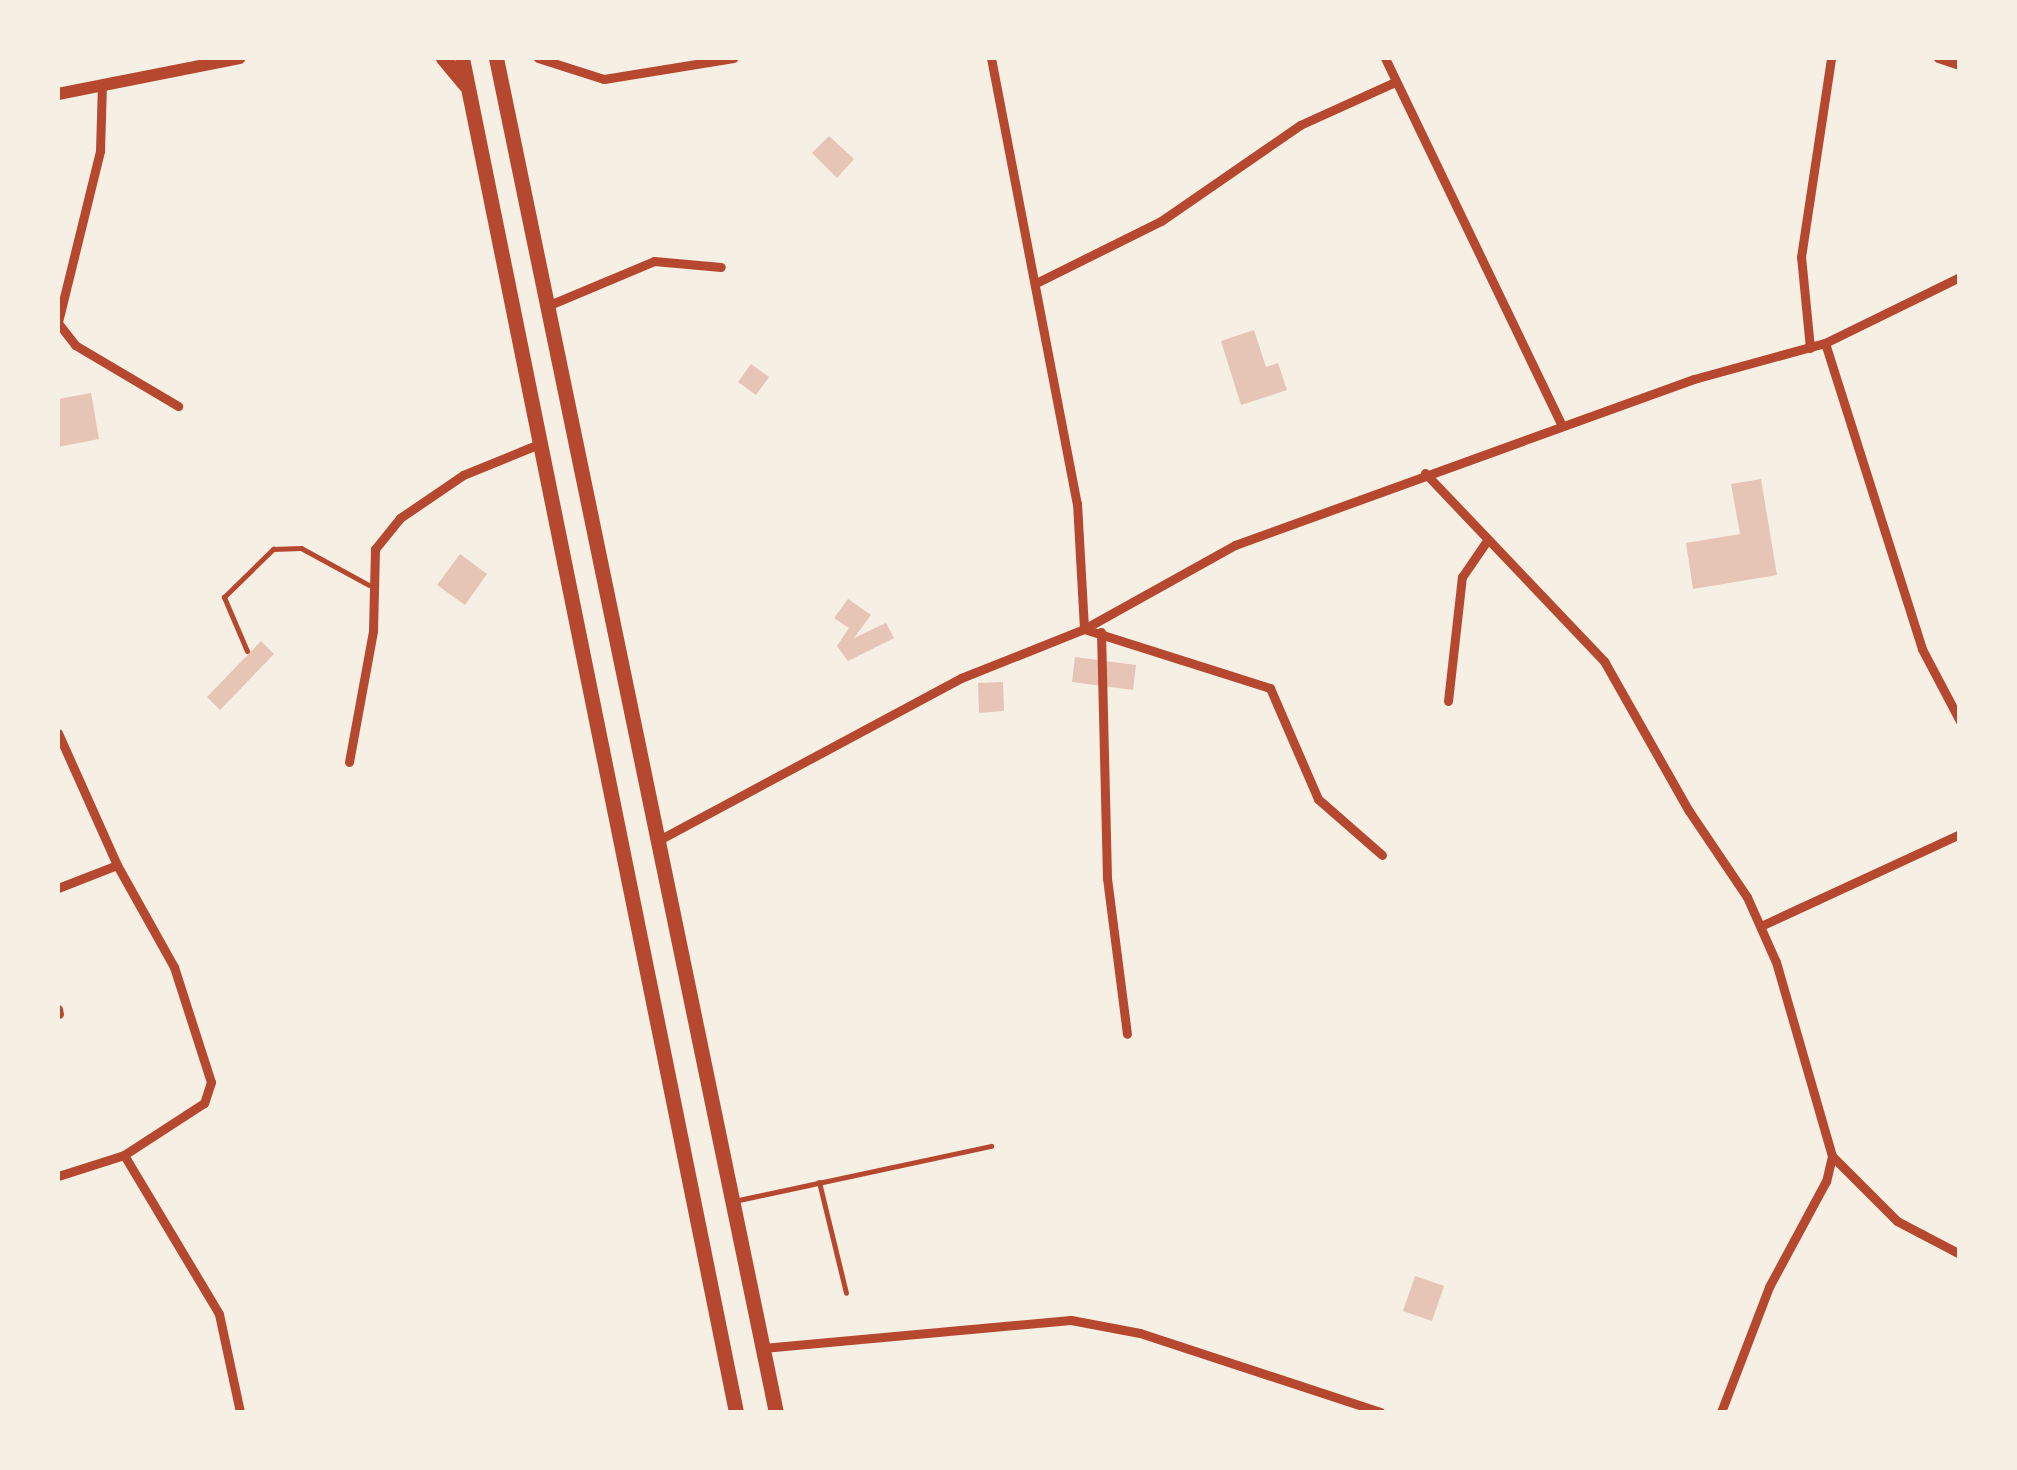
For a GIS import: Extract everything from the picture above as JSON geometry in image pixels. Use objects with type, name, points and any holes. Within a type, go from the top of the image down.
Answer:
[{"type":"highway","points":[[443,58],[468,88]]},
{"type":"highway","points":[[462,58],[736,1412]]},
{"type":"highway","points":[[496,58],[776,1412]]},
{"type":"main road","points":[[58,94],[239,58]]},
{"type":"street","points":[[538,58],[604,79],[734,58]]},
{"type":"street","points":[[990,58],[1076,504],[1084,629]]},
{"type":"street","points":[[1385,58],[1562,425]]},
{"type":"street","points":[[1810,348],[1802,257],[1831,58]]},
{"type":"street","points":[[1938,58],[1960,65]]},
{"type":"street","points":[[1036,284],[1162,220],[1300,125],[1395,82]]},
{"type":"street","points":[[102,85],[100,150],[58,322],[75,346],[178,406]]},
{"type":"street","points":[[548,306],[654,261],[721,268]]},
{"type":"street","points":[[657,841],[962,678],[1084,629],[1235,545],[1562,425],[1825,343],[1960,277]]},
{"type":"street","points":[[1825,343],[1916,632],[1960,721]]},
{"type":"street","points":[[348,762],[373,631],[369,585],[375,549],[400,518],[463,475],[539,444]]},
{"type":"street","points":[[1425,473],[1486,542],[1568,617],[1604,661],[1763,925],[1832,1156],[1898,1220],[1960,1254]]},
{"type":"street","points":[[1448,701],[1462,577],[1486,542]]},
{"type":"street","points":[[1101,619],[1107,878],[1127,1034]]},
{"type":"street","points":[[1084,629],[1270,688],[1318,799],[1382,855]]},
{"type":"street","points":[[58,733],[117,865],[174,967],[211,1082],[204,1102],[124,1155],[58,1176]]},
{"type":"street","points":[[1763,925],[1960,834]]},
{"type":"street","points":[[58,888],[117,865]]},
{"type":"street","points":[[124,1155],[218,1314],[240,1412]]},
{"type":"street","points":[[1721,1412],[1770,1287],[1826,1181],[1832,1156]]},
{"type":"street","points":[[763,1348],[1071,1320],[1140,1333],[1380,1412]]},
{"type":"lane","points":[[247,651],[224,597],[273,548],[300,548],[369,585]]},
{"type":"lane","points":[[731,1202],[992,1146]]},
{"type":"lane","points":[[819,1182],[846,1292]]},
{"type":"building","points":[[829,136],[854,159],[837,178],[812,153]]},
{"type":"building","points":[[1254,330],[1266,367],[1278,363],[1287,390],[1241,405],[1221,341]]},
{"type":"building","points":[[751,364],[769,377],[756,395],[738,382]]},
{"type":"building","points":[[91,393],[99,439],[58,447],[58,399]]},
{"type":"building","points":[[1761,479],[1777,575],[1693,589],[1686,543],[1740,534],[1731,484]]},
{"type":"building","points":[[460,554],[487,574],[465,605],[437,585]]},
{"type":"building","points":[[848,599],[871,615],[854,638],[886,623],[894,638],[848,661],[837,646],[849,628],[834,618]]},
{"type":"building","points":[[261,641],[274,654],[220,710],[207,697]]},
{"type":"building","points":[[1075,657],[1136,665],[1133,690],[1072,682]]},
{"type":"building","points":[[1003,682],[1004,711],[979,713],[978,683]]},
{"type":"building","points":[[1415,1276],[1444,1286],[1432,1321],[1403,1311]]}]
